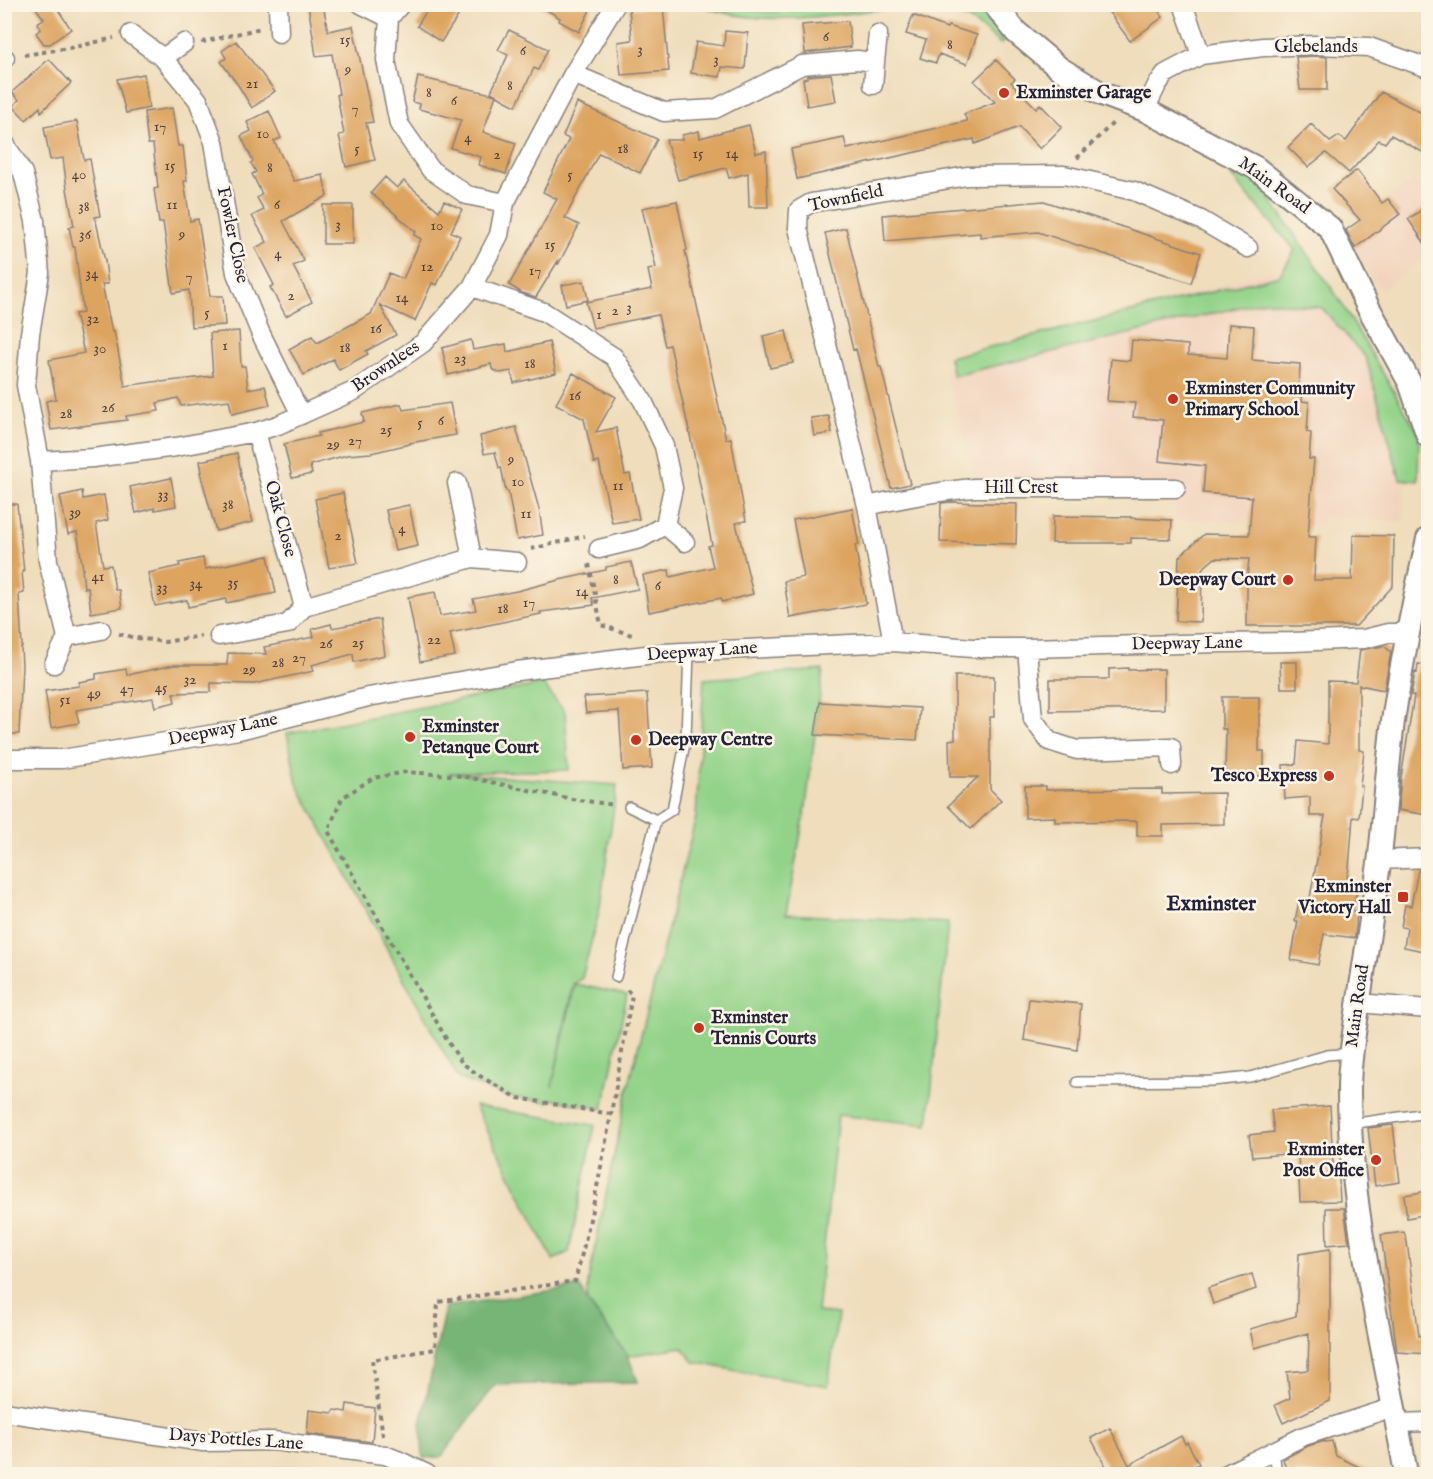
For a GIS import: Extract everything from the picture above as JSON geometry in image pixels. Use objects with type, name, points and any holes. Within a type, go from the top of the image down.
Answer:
[{"type":"street","points":[[278,4],[279,28]]},
{"type":"street","points":[[362,4],[395,11],[386,60],[399,124],[431,170],[467,195],[504,203]]},
{"type":"street","name":"Brownlees","points":[[40,461],[93,458],[176,447],[256,432],[278,425],[354,391],[423,343],[472,286],[499,235],[504,203],[573,74],[616,4]]},
{"type":"street","name":"Main Road","points":[[994,4],[1016,32],[1059,68],[1102,94],[1145,110],[1256,168],[1330,228],[1368,307],[1410,383],[1428,436]]},
{"type":"street","points":[[1183,4],[1201,55]]},
{"type":"street","name":"Fowler Close","points":[[131,34],[163,58],[198,100],[214,142],[236,273],[260,332],[301,414]]},
{"type":"street","points":[[873,85],[878,34]]},
{"type":"street","points":[[163,58],[184,43]]},
{"type":"street","name":"Glebelands","points":[[1145,110],[1157,85],[1166,74],[1201,55],[1263,46],[1369,47],[1428,68]]},
{"type":"street","points":[[573,74],[664,112],[715,109],[802,65],[857,60],[875,62]]},
{"type":"street","points":[[4,142],[23,173],[35,221],[40,273],[30,334],[26,386],[40,461],[48,561],[67,637],[54,664]]},
{"type":"street","name":"Townfield","points":[[893,642],[867,506],[798,228],[799,210],[811,203],[967,176],[1064,175],[1134,191],[1201,220],[1248,248]]},
{"type":"street","points":[[472,286],[544,312],[614,357],[643,401],[664,446],[673,488],[665,525],[640,539],[592,547]]},
{"type":"street","name":"Oak Close","points":[[256,432],[304,607]]},
{"type":"street","points":[[456,483],[472,558]]},
{"type":"street","name":"Hill Crest","points":[[867,506],[943,491],[974,488],[1176,488]]},
{"type":"street","points":[[665,525],[684,542]]},
{"type":"street","name":"Main Road","points":[[1406,1474],[1363,1238],[1350,1124],[1349,1088],[1351,1053],[1379,860],[1393,722],[1408,633],[1418,600],[1428,539]]},
{"type":"street","points":[[219,636],[288,624],[304,607],[472,558],[517,562]]},
{"type":"street","points":[[67,637],[101,630]]},
{"type":"street","name":"Deepway Lane","points":[[4,759],[62,759],[239,730],[368,697],[517,671],[662,653],[893,642],[973,648],[1304,642],[1364,639],[1388,633],[1408,633]]},
{"type":"street","points":[[1027,648],[1032,719],[1049,741],[1077,750],[1171,747]]},
{"type":"street","points":[[1379,860],[1428,858]]},
{"type":"street","points":[[1359,1003],[1428,1010]]},
{"type":"street","name":"Days Pottles Lane","points":[[4,1412],[203,1442],[273,1441],[385,1455],[427,1474]]},
{"type":"street","points":[[1230,1474],[1304,1436],[1396,1415],[1428,1422]]},
{"type":"lane","points":[[616,977],[656,820],[672,810],[686,738],[689,651]]},
{"type":"lane","points":[[629,807],[656,820]]},
{"type":"lane","points":[[1077,1082],[1212,1081],[1250,1077],[1327,1055],[1351,1053]]},
{"type":"lane","points":[[1350,1124],[1428,1113]]},
{"type":"lane","points":[[1274,1450],[1277,1474]]},
{"type":"path","points":[[184,43],[196,33],[203,42],[279,28]]},
{"type":"path","points":[[5,59],[75,47],[131,34]]},
{"type":"path","points":[[1074,161],[1115,122],[1107,118]]},
{"type":"path","points":[[584,536],[592,547],[601,625],[649,640],[662,653]]},
{"type":"path","points":[[584,536],[592,547]]},
{"type":"path","points":[[517,562],[520,552],[584,536]]},
{"type":"path","points":[[101,630],[165,642],[207,635],[219,636]]},
{"type":"path","points":[[611,1114],[518,1098],[462,1063],[327,831],[342,798],[373,778],[406,772],[462,776],[572,799],[629,807]]},
{"type":"path","points":[[385,1455],[372,1360],[435,1349],[438,1302],[575,1281],[584,1249],[611,1114],[632,995],[616,977]]},
{"type":"shaded area","points":[[1414,180],[1428,196],[1428,255],[1382,290],[1342,233]]},
{"type":"shaded area","name":"Exminster Community Primary School","points":[[1312,258],[1391,383],[1405,466],[1403,521],[1324,517],[1322,525],[1175,520],[1173,485],[976,480],[944,369]]},
{"type":"green space","points":[[699,5],[724,5],[766,12],[841,5],[902,5],[902,7],[826,16],[774,18],[723,13]]},
{"type":"green space","points":[[912,5],[978,5],[1005,39],[1001,44],[980,27],[951,12],[913,9]]},
{"type":"green space","points":[[1252,173],[1339,299],[1419,434],[1418,481],[1400,479],[1366,358],[1322,308],[1265,301],[953,376],[949,357],[1280,275],[1295,250],[1231,176]]},
{"type":"green space","points":[[823,670],[806,806],[786,914],[948,923],[928,1125],[838,1115],[817,1312],[838,1314],[828,1386],[694,1362],[682,1347],[628,1356],[588,1302],[588,1282],[628,1088],[696,817],[704,679]]},
{"type":"green space","points":[[543,684],[565,712],[569,770],[447,773],[617,785],[599,912],[582,978],[573,984],[552,1087],[575,984],[627,995],[603,1109],[550,1099],[549,1102],[508,1097],[458,1078],[297,784],[287,733]]},
{"type":"green space","points":[[475,1106],[595,1125],[569,1252],[553,1260]]},
{"type":"green space","points":[[580,1286],[588,1302],[628,1356],[638,1382],[495,1385],[441,1457],[423,1458],[421,1424],[445,1307]]},
{"type":"building","points":[[33,4],[54,4],[71,29],[50,44],[44,44],[36,33],[41,29],[37,23],[44,19]]},
{"type":"building","points":[[308,4],[323,4],[328,31],[353,26],[373,122],[366,123],[375,160],[346,167],[339,135],[344,134],[332,54],[316,56]]},
{"type":"building","points":[[431,4],[466,4],[441,42],[417,26]]},
{"type":"building","points":[[537,4],[593,4],[579,32],[559,21],[560,18]]},
{"type":"building","points":[[1103,4],[1153,4],[1163,17],[1130,41]]},
{"type":"building","points":[[663,6],[669,71],[621,75],[618,42],[632,40],[629,9]]},
{"type":"building","points":[[913,15],[947,28],[948,26],[977,35],[967,64],[939,54],[936,63],[920,58],[926,40],[906,34]]},
{"type":"building","points":[[848,21],[851,47],[805,53],[802,25]]},
{"type":"building","points":[[509,30],[548,49],[538,70],[534,68],[516,106],[491,92],[508,55],[498,50]]},
{"type":"building","points":[[725,31],[748,33],[745,69],[722,67],[720,77],[691,73],[696,42],[724,46]]},
{"type":"building","points":[[236,41],[275,91],[252,108],[221,62],[226,58],[222,51]]},
{"type":"building","points":[[1296,57],[1327,57],[1327,90],[1300,90]]},
{"type":"building","points":[[49,59],[71,83],[41,112],[40,107],[26,120],[13,106],[19,100],[12,92]]},
{"type":"building","points":[[996,60],[1015,79],[1011,82],[1036,108],[1040,104],[1062,127],[1040,149],[1019,127],[975,144],[974,139],[797,179],[791,149],[844,138],[847,149],[967,121],[964,114],[995,102],[974,81]]},
{"type":"building","points":[[144,74],[149,108],[126,113],[117,79]]},
{"type":"building","points":[[831,74],[836,101],[807,106],[803,79],[807,76]]},
{"type":"building","points":[[418,77],[496,95],[483,132],[516,143],[506,174],[479,165],[481,157],[451,148],[461,120],[419,109],[420,104],[412,102]]},
{"type":"building","points":[[1381,92],[1428,116],[1428,155],[1391,135],[1385,143],[1379,140],[1349,173],[1326,153],[1308,167],[1288,147],[1311,124],[1330,142],[1339,136],[1346,141]]},
{"type":"building","points":[[577,103],[657,139],[640,173],[599,153],[565,218],[579,225],[558,265],[558,261],[536,297],[522,293],[509,285],[557,199],[543,192],[569,139],[563,136]]},
{"type":"building","points":[[172,108],[178,146],[183,146],[187,181],[184,181],[190,221],[198,219],[210,296],[223,296],[225,325],[191,327],[189,290],[173,293],[163,222],[159,223],[154,189],[158,188],[153,144],[148,144],[144,112]]},
{"type":"building","points":[[269,111],[281,138],[274,141],[294,181],[323,175],[327,196],[283,221],[304,261],[293,266],[312,302],[286,316],[270,287],[274,285],[255,248],[267,242],[252,216],[264,210],[257,198],[262,194],[252,174],[256,172],[251,163],[253,161],[241,136],[251,131],[247,122]]},
{"type":"building","points":[[77,121],[84,160],[90,159],[100,216],[95,217],[108,284],[102,284],[125,386],[213,376],[210,333],[239,331],[241,366],[245,366],[248,389],[265,386],[270,405],[232,414],[229,400],[181,406],[178,398],[157,403],[159,411],[126,416],[127,420],[51,430],[46,401],[56,399],[49,360],[84,353],[75,314],[83,313],[75,247],[73,247],[69,227],[74,226],[63,158],[50,160],[44,127]]},
{"type":"building","points":[[749,125],[756,153],[766,151],[768,207],[749,207],[748,173],[729,178],[726,168],[678,180],[666,140],[682,140],[682,135],[699,131],[700,138]]},
{"type":"building","points":[[1357,170],[1382,203],[1388,199],[1400,214],[1355,248],[1346,230],[1360,220],[1332,189]]},
{"type":"building","points":[[385,177],[397,188],[404,181],[439,211],[444,201],[462,209],[451,232],[460,236],[437,285],[432,283],[415,321],[380,305],[396,335],[366,351],[368,354],[339,370],[333,359],[304,375],[289,349],[312,336],[317,343],[371,314],[389,273],[403,279],[421,239],[371,193]]},
{"type":"building","points":[[677,201],[687,250],[685,251],[726,439],[731,438],[746,521],[736,523],[753,594],[722,602],[721,598],[649,612],[643,575],[669,570],[670,577],[713,567],[708,546],[712,545],[690,435],[670,345],[665,346],[658,315],[593,328],[586,302],[652,289],[648,270],[656,268],[642,208]]},
{"type":"building","points":[[1044,201],[1201,253],[1191,283],[1038,232],[980,237],[980,233],[885,241],[883,215]]},
{"type":"building","points":[[323,205],[353,205],[353,244],[323,244]]},
{"type":"building","points":[[1428,206],[1428,248],[1408,219]]},
{"type":"building","points":[[846,228],[910,484],[891,488],[856,349],[853,350],[825,233]]},
{"type":"building","points":[[584,281],[588,300],[566,305],[562,285]]},
{"type":"building","points":[[1229,324],[1254,326],[1252,360],[1300,364],[1299,388],[1303,388],[1302,401],[1309,402],[1307,432],[1311,433],[1309,459],[1314,459],[1308,537],[1316,537],[1314,580],[1352,580],[1353,535],[1394,536],[1393,586],[1356,626],[1247,626],[1249,559],[1215,558],[1202,569],[1201,622],[1176,621],[1179,557],[1204,534],[1249,535],[1252,497],[1203,493],[1205,466],[1159,461],[1163,420],[1133,417],[1135,403],[1107,401],[1111,359],[1130,361],[1132,340],[1188,345],[1188,355],[1227,358]]},
{"type":"building","points":[[786,331],[793,363],[770,368],[763,336]]},
{"type":"building","points":[[471,340],[473,350],[506,344],[507,352],[549,342],[556,373],[514,383],[511,371],[500,373],[492,369],[491,364],[448,375],[442,348]]},
{"type":"building","points":[[573,373],[616,397],[596,432],[616,428],[625,475],[630,474],[639,519],[612,523],[599,462],[594,463],[584,419],[556,404]]},
{"type":"building","points":[[450,403],[456,435],[371,453],[347,455],[310,465],[312,474],[292,478],[284,444],[364,422],[362,413],[401,404],[403,410]]},
{"type":"building","points":[[829,416],[832,433],[814,436],[811,418]]},
{"type":"building","points":[[516,427],[539,509],[543,535],[517,540],[501,467],[499,468],[495,452],[484,454],[480,436]]},
{"type":"building","points":[[237,453],[253,522],[216,531],[200,472],[202,472],[200,461]]},
{"type":"building","points":[[171,478],[176,506],[136,513],[130,487]]},
{"type":"building","points":[[82,491],[83,499],[104,495],[108,520],[96,523],[103,566],[111,565],[115,590],[119,590],[122,608],[91,613],[88,587],[84,588],[77,532],[68,534],[60,496]]},
{"type":"building","points":[[343,493],[358,563],[329,568],[315,499]]},
{"type":"building","points":[[941,503],[1017,504],[1016,544],[940,542]]},
{"type":"building","points":[[4,504],[17,504],[24,572],[22,572],[24,593],[19,594],[22,666],[19,734],[4,734]]},
{"type":"building","points":[[409,505],[418,546],[395,551],[386,510]]},
{"type":"building","points":[[852,508],[859,545],[855,545],[866,604],[790,618],[784,581],[804,577],[793,520]]},
{"type":"building","points":[[1053,516],[1172,520],[1171,539],[1131,538],[1131,543],[1052,543]]},
{"type":"building","points":[[268,556],[276,593],[226,603],[226,599],[188,607],[187,600],[155,606],[148,573],[203,558],[205,569]]},
{"type":"building","points":[[631,562],[638,589],[592,598],[594,605],[540,612],[541,614],[450,633],[455,656],[420,662],[408,597],[435,592],[440,616],[476,610],[473,599],[517,591]]},
{"type":"building","points":[[380,619],[385,655],[354,662],[353,654],[312,665],[314,671],[254,684],[211,683],[211,692],[173,693],[175,702],[155,707],[153,698],[76,710],[79,723],[51,728],[45,691],[79,686],[79,682],[96,679],[96,674],[126,669],[127,675],[174,665],[227,665],[228,653],[266,654],[264,647],[314,637],[312,629],[331,624],[332,628]]},
{"type":"building","points":[[1384,646],[1391,652],[1384,690],[1359,685],[1359,750],[1364,751],[1360,786],[1362,786],[1359,818],[1353,817],[1346,884],[1358,886],[1353,911],[1357,912],[1355,938],[1324,934],[1318,965],[1291,960],[1299,901],[1309,903],[1325,816],[1310,816],[1310,797],[1285,799],[1283,765],[1296,764],[1298,741],[1328,744],[1328,681],[1356,682],[1360,650]]},
{"type":"building","points":[[1280,662],[1297,662],[1297,688],[1281,688]]},
{"type":"building","points":[[1418,664],[1428,665],[1428,815],[1398,810],[1414,696],[1411,695]]},
{"type":"building","points":[[1128,668],[1128,670],[1164,669],[1164,709],[1050,711],[1050,679],[1109,679],[1109,669]]},
{"type":"building","points":[[955,676],[994,676],[994,717],[990,717],[990,789],[1001,800],[971,829],[948,806],[978,777],[950,777],[949,740],[955,739]]},
{"type":"building","name":"Deepway Centre","points":[[647,693],[652,768],[623,770],[619,711],[586,713],[584,697]]},
{"type":"building","points":[[1222,697],[1259,697],[1259,751],[1264,751],[1264,776],[1225,775],[1226,729],[1222,729]]},
{"type":"building","points":[[820,702],[920,708],[917,740],[815,735]]},
{"type":"building","points":[[1025,786],[1046,786],[1046,790],[1162,789],[1162,794],[1224,793],[1224,824],[1163,825],[1163,836],[1137,836],[1137,821],[1055,822],[1055,817],[1025,818]]},
{"type":"building","points":[[1428,869],[1428,952],[1404,947],[1407,928],[1401,927],[1405,905],[1411,906],[1418,870]]},
{"type":"building","points":[[1029,999],[1081,1004],[1077,1050],[1024,1040]]},
{"type":"building","points":[[1330,1106],[1333,1164],[1338,1164],[1340,1201],[1300,1202],[1298,1153],[1252,1157],[1249,1135],[1274,1132],[1271,1110]]},
{"type":"building","points":[[1393,1125],[1400,1182],[1375,1186],[1368,1128]]},
{"type":"building","points":[[1428,1191],[1428,1214],[1407,1218],[1404,1195]]},
{"type":"building","points":[[1326,1208],[1344,1208],[1349,1243],[1327,1245]]},
{"type":"building","points":[[1404,1232],[1419,1336],[1428,1336],[1428,1354],[1397,1352],[1381,1235]]},
{"type":"building","points":[[1330,1249],[1330,1401],[1283,1423],[1275,1405],[1290,1398],[1287,1372],[1308,1370],[1309,1333],[1254,1348],[1250,1329],[1296,1316],[1299,1254]]},
{"type":"building","points":[[1252,1274],[1256,1289],[1213,1304],[1208,1288]]},
{"type":"building","points":[[347,1404],[375,1408],[372,1442],[307,1434],[309,1410],[346,1412]]},
{"type":"building","points":[[1110,1428],[1129,1465],[1181,1436],[1185,1444],[1187,1442],[1199,1464],[1180,1474],[1110,1474],[1091,1438]]},
{"type":"building","points":[[1332,1441],[1336,1456],[1374,1474],[1288,1474],[1283,1459],[1308,1446]]},
{"type":"place","name":"Exminster Garage","points":[[1004,93]]},
{"type":"place","name":"Exminster Community Primary School","points":[[1173,399]]},
{"type":"place","name":"Deepway Court","points":[[1288,580]]},
{"type":"place","name":"Exminster Petanque Court","points":[[410,737]]},
{"type":"place","name":"Deepway Centre","points":[[636,740]]},
{"type":"place","name":"Tesco Express","points":[[1329,776]]},
{"type":"place","name":"Exminster Victory Hall","points":[[1403,897]]},
{"type":"place","name":"Exminster Tennis Courts","points":[[699,1028]]},
{"type":"place","name":"Exminster Post Office","points":[[1376,1160]]},
{"type":"district","name":"Exminster","points":[[1211,904]]}]
